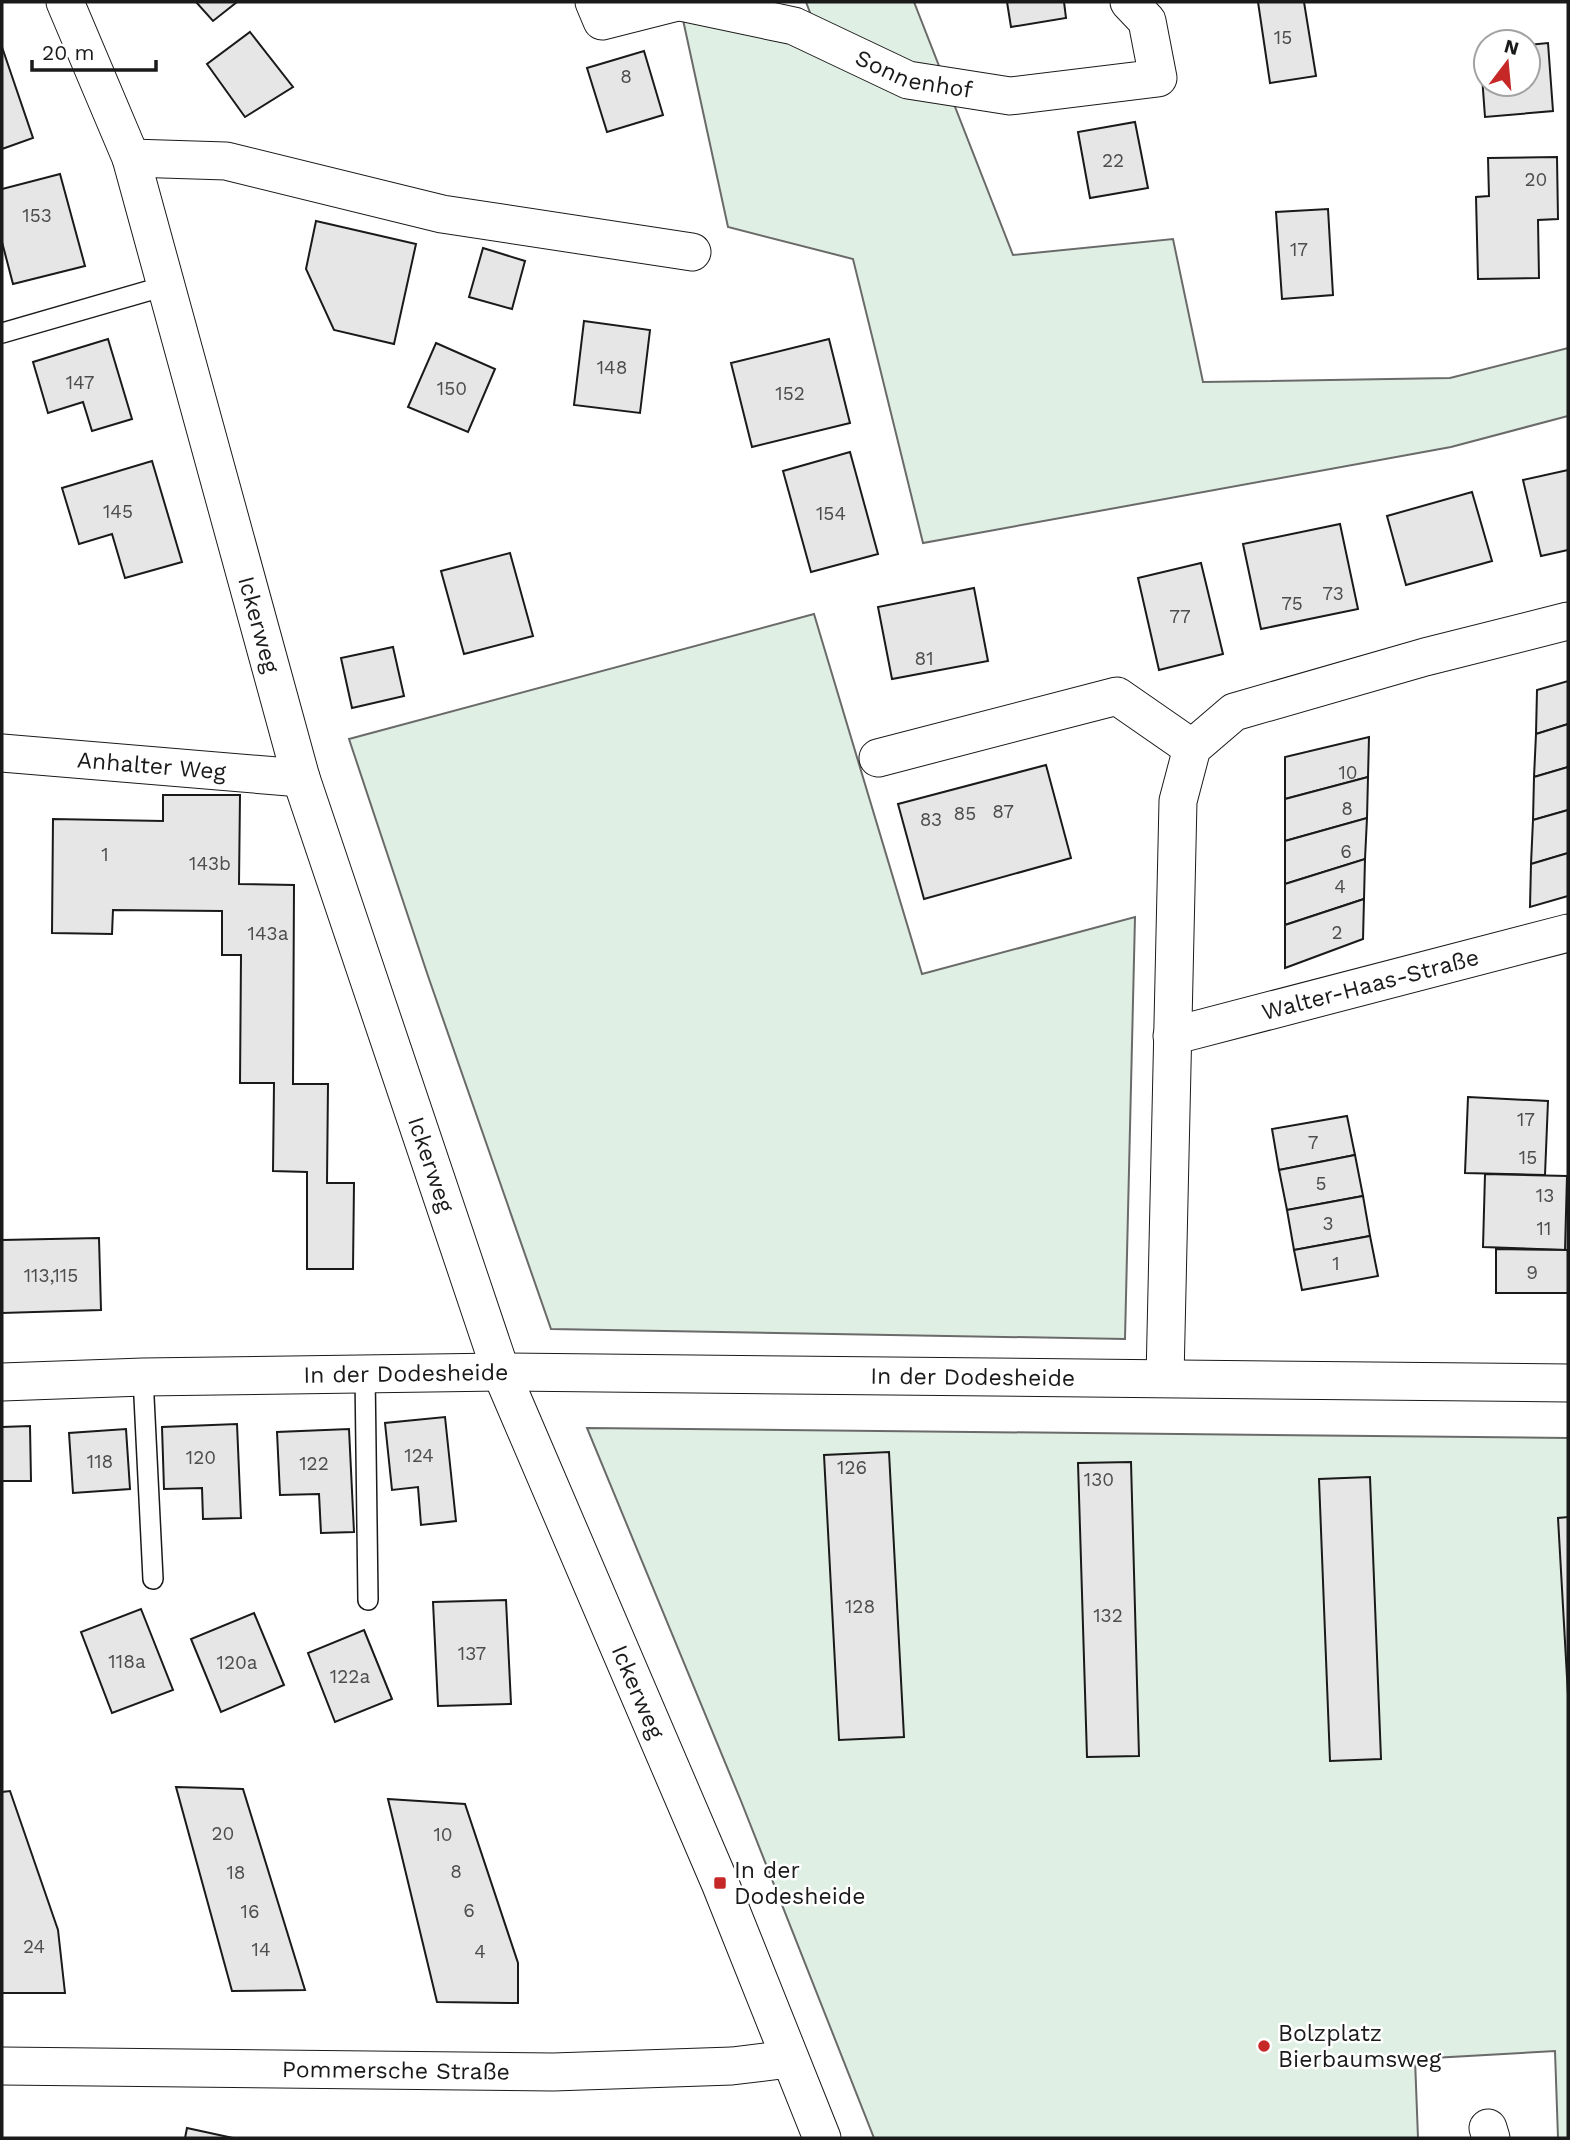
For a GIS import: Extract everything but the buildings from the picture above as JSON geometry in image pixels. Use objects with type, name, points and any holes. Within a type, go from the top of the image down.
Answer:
[{"type":"street","name":"Ickerweg","points":[[65,2],[131,158],[301,778],[501,1372],[720,1883],[821,2138]]},
{"type":"street","name":"Sonnenhof","points":[[594,2],[602,21],[679,2],[794,26],[908,80],[1010,96],[1158,78],[1147,21],[1129,2]]},
{"type":"street","points":[[131,158],[226,160],[442,215],[692,252]]},
{"type":"street","points":[[1165,1378],[1178,801],[1192,748],[1234,712],[1425,657],[1568,621]]},
{"type":"street","points":[[878,758],[1117,696],[1192,748]]},
{"type":"street","name":"Anhalter Weg","points":[[2,754],[301,778]]},
{"type":"street","name":"Walter-Haas-Straße","points":[[1172,1036],[1568,933]]},
{"type":"street","name":"In der Dodesheide","points":[[2,1382],[144,1377],[501,1372],[1568,1383]]},
{"type":"street","name":"Pommersche Straße","points":[[2,2066],[554,2071],[732,2066],[789,2059]]},
{"type":"lane","points":[[2,333],[165,286]]},
{"type":"lane","points":[[365,1373],[368,1600]]},
{"type":"lane","points":[[144,1377],[153,1579]]},
{"type":"green space","points":[[806,2],[914,2],[1013,255],[1173,239],[1203,382],[1450,378],[1568,348],[1568,416],[1451,447],[923,543],[853,259],[728,227],[680,6],[817,31]]},
{"type":"green space","points":[[814,614],[922,974],[1135,917],[1125,1339],[551,1329],[349,739]]},
{"type":"green space","points":[[587,1428],[1568,1438],[1568,2138],[1558,2138],[1555,2051],[1415,2059],[1418,2138],[874,2138],[741,1801]]},
{"type":"place","name":"In der Dodesheide","points":[[720,1883]]},
{"type":"place","name":"Bolzplatz Bierbaumsweg","points":[[1264,2046]]}]
